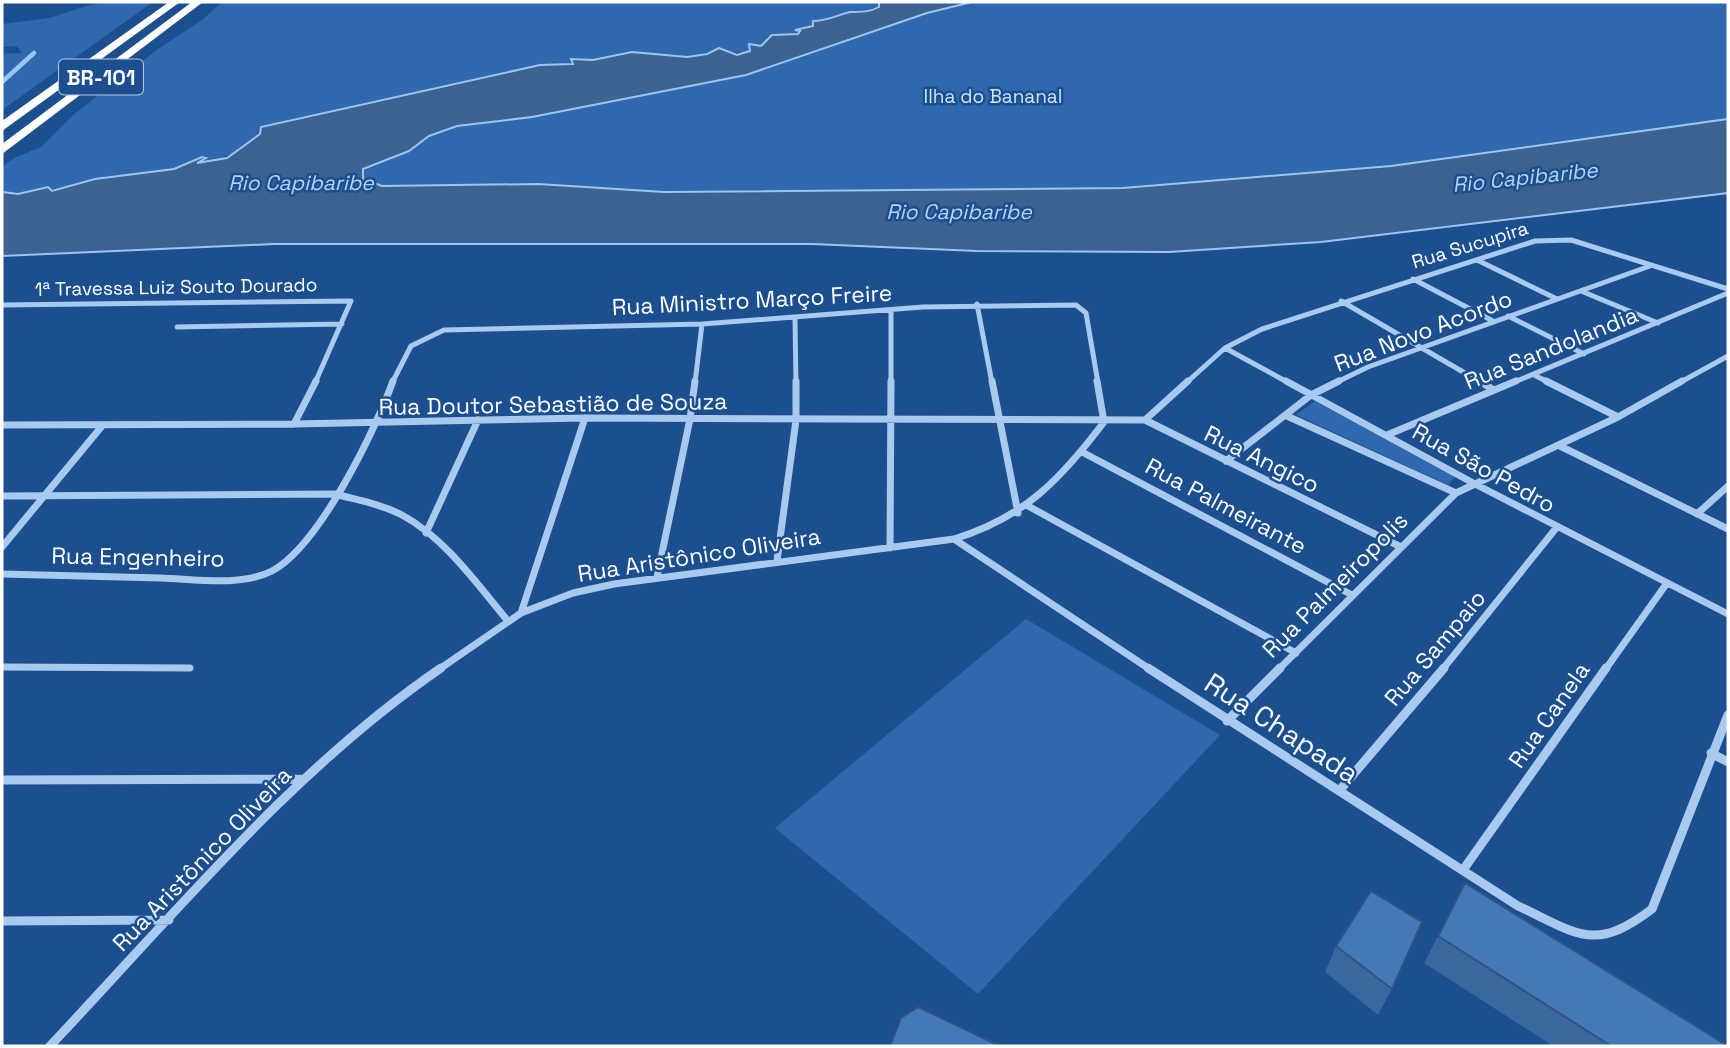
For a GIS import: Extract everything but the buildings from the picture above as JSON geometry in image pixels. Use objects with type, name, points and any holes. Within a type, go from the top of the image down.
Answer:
[{"type":"highway","name":"BR-101","points":[[2,127],[175,2]]},
{"type":"highway","name":"BR-101","points":[[2,150],[198,2]]},
{"type":"street","name":"Rua Sucupira","points":[[1225,348],[1262,329],[1341,301],[1535,241],[1557,239],[1595,247],[1728,291]]},
{"type":"street","points":[[1476,260],[1557,299]]},
{"type":"street","name":"Rua Novo Acordo","points":[[1226,461],[1311,395],[1419,346],[1650,266]]},
{"type":"street","points":[[1413,279],[1493,321]]},
{"type":"street","points":[[1581,290],[1658,323]]},
{"type":"street","name":"Rua Sandolandia","points":[[1387,435],[1658,323],[1728,291]]},
{"type":"street","name":"1ª Travessa Luiz Souto Dourado","points":[[2,305],[351,301],[342,324]]},
{"type":"street","points":[[1341,301],[1494,390]]},
{"type":"street","points":[[977,304],[1018,513]]},
{"type":"street","name":"Rua Ministro Março Freire","points":[[375,423],[408,349],[430,334],[459,328],[702,324],[977,304],[1076,304],[1086,313],[1104,422]]},
{"type":"street","points":[[890,548],[891,310]]},
{"type":"street","points":[[1508,316],[1584,354]]},
{"type":"street","points":[[777,561],[796,420],[795,319]]},
{"type":"street","points":[[177,327],[342,324],[294,424]]},
{"type":"street","points":[[657,577],[690,419],[702,324]]},
{"type":"street","points":[[1146,420],[1225,348]]},
{"type":"street","name":"Rua São Pedro","points":[[1225,348],[1475,484],[1728,614]]},
{"type":"street","name":"Rua Palmeiropolis","points":[[1227,721],[1456,493],[1618,417],[1728,356]]},
{"type":"street","points":[[1534,375],[1618,417]]},
{"type":"street","name":"Rua São Pedro","points":[[1287,416],[1456,493]]},
{"type":"street","points":[[521,613],[584,418]]},
{"type":"street","name":"Rua Doutor Sebastião de Souza","points":[[2,425],[294,424],[584,418],[1104,422]]},
{"type":"street","name":"Rua Angico","points":[[1104,422],[1146,420],[1401,547]]},
{"type":"street","points":[[426,533],[478,421]]},
{"type":"street","name":"Rua Aristônico Oliveira","points":[[50,1046],[303,779],[396,699],[521,613],[573,593],[657,577],[890,548],[954,539],[981,532],[1018,513],[1058,480],[1104,422]]},
{"type":"street","points":[[335,494],[375,423]]},
{"type":"street","points":[[2,547],[102,426]]},
{"type":"street","points":[[1560,446],[1728,529]]},
{"type":"street","name":"Rua Palmeirante","points":[[1082,452],[1352,595]]},
{"type":"street","points":[[1698,514],[1728,486]]},
{"type":"street","points":[[2,496],[335,494],[383,506],[406,517],[426,533],[482,590],[508,621]]},
{"type":"street","name":"Rua Engenheiro","points":[[2,574],[245,578],[273,571],[290,558],[335,494]]},
{"type":"street","points":[[1028,506],[1296,653]]},
{"type":"street","name":"Rua Sampaio","points":[[1339,791],[1480,626],[1557,527]]},
{"type":"street","name":"Rua Chapada","points":[[954,539],[1227,721],[1518,906],[1560,926],[1596,938],[1628,927],[1652,909],[1711,753]]},
{"type":"street","name":"Rua Canela","points":[[1464,870],[1667,583]]},
{"type":"street","points":[[2,667],[190,668]]},
{"type":"street","points":[[1728,715],[1711,753],[1728,762]]},
{"type":"street","points":[[2,780],[303,779]]},
{"type":"street","points":[[2,921],[169,920]]},
{"type":"green space","points":[[153,2],[2,110],[2,54],[22,53],[17,46],[2,47],[2,24],[49,18],[93,4]]},
{"type":"green space","points":[[222,2],[879,2],[880,6],[834,20],[813,21],[813,26],[798,30],[800,33],[797,34],[772,35],[761,46],[750,44],[750,51],[718,50],[682,57],[629,52],[589,61],[576,59],[573,64],[539,65],[261,127],[260,134],[245,145],[214,160],[196,163],[200,160],[174,169],[51,191],[48,187],[18,194],[2,192],[2,167],[14,158],[41,147],[73,115],[158,49],[202,20]]},
{"type":"green space","name":"Ilha do Bananal","points":[[972,2],[1728,2],[1728,119],[1392,166],[1123,188],[664,192],[538,184],[382,186],[363,179],[363,169],[409,151],[429,136],[457,126],[532,117],[746,75],[927,13]]},
{"type":"green space","points":[[1315,401],[1456,476],[1448,485],[1296,415]]},
{"type":"green space","points":[[1026,619],[1220,735],[978,994],[775,828]]},
{"type":"water","name":"Rio Capibaribe","points":[[879,2],[972,2],[927,13],[746,75],[532,117],[457,126],[429,136],[409,151],[363,169],[363,179],[382,186],[538,184],[664,192],[1123,188],[1391,166],[1728,119],[1728,193],[1321,242],[1169,252],[977,251],[812,244],[274,244],[2,256],[2,192],[18,194],[48,187],[52,191],[95,179],[174,169],[202,157],[206,158],[197,163],[227,158],[260,134],[261,127],[540,65],[573,64],[571,59],[593,60],[632,52],[687,57],[707,54],[719,48],[737,55],[750,51],[749,44],[761,46],[772,35],[798,34],[800,31],[795,30],[813,26],[813,21],[872,10],[879,7]]},
{"type":"waterway","points":[[2,82],[34,53]]}]
